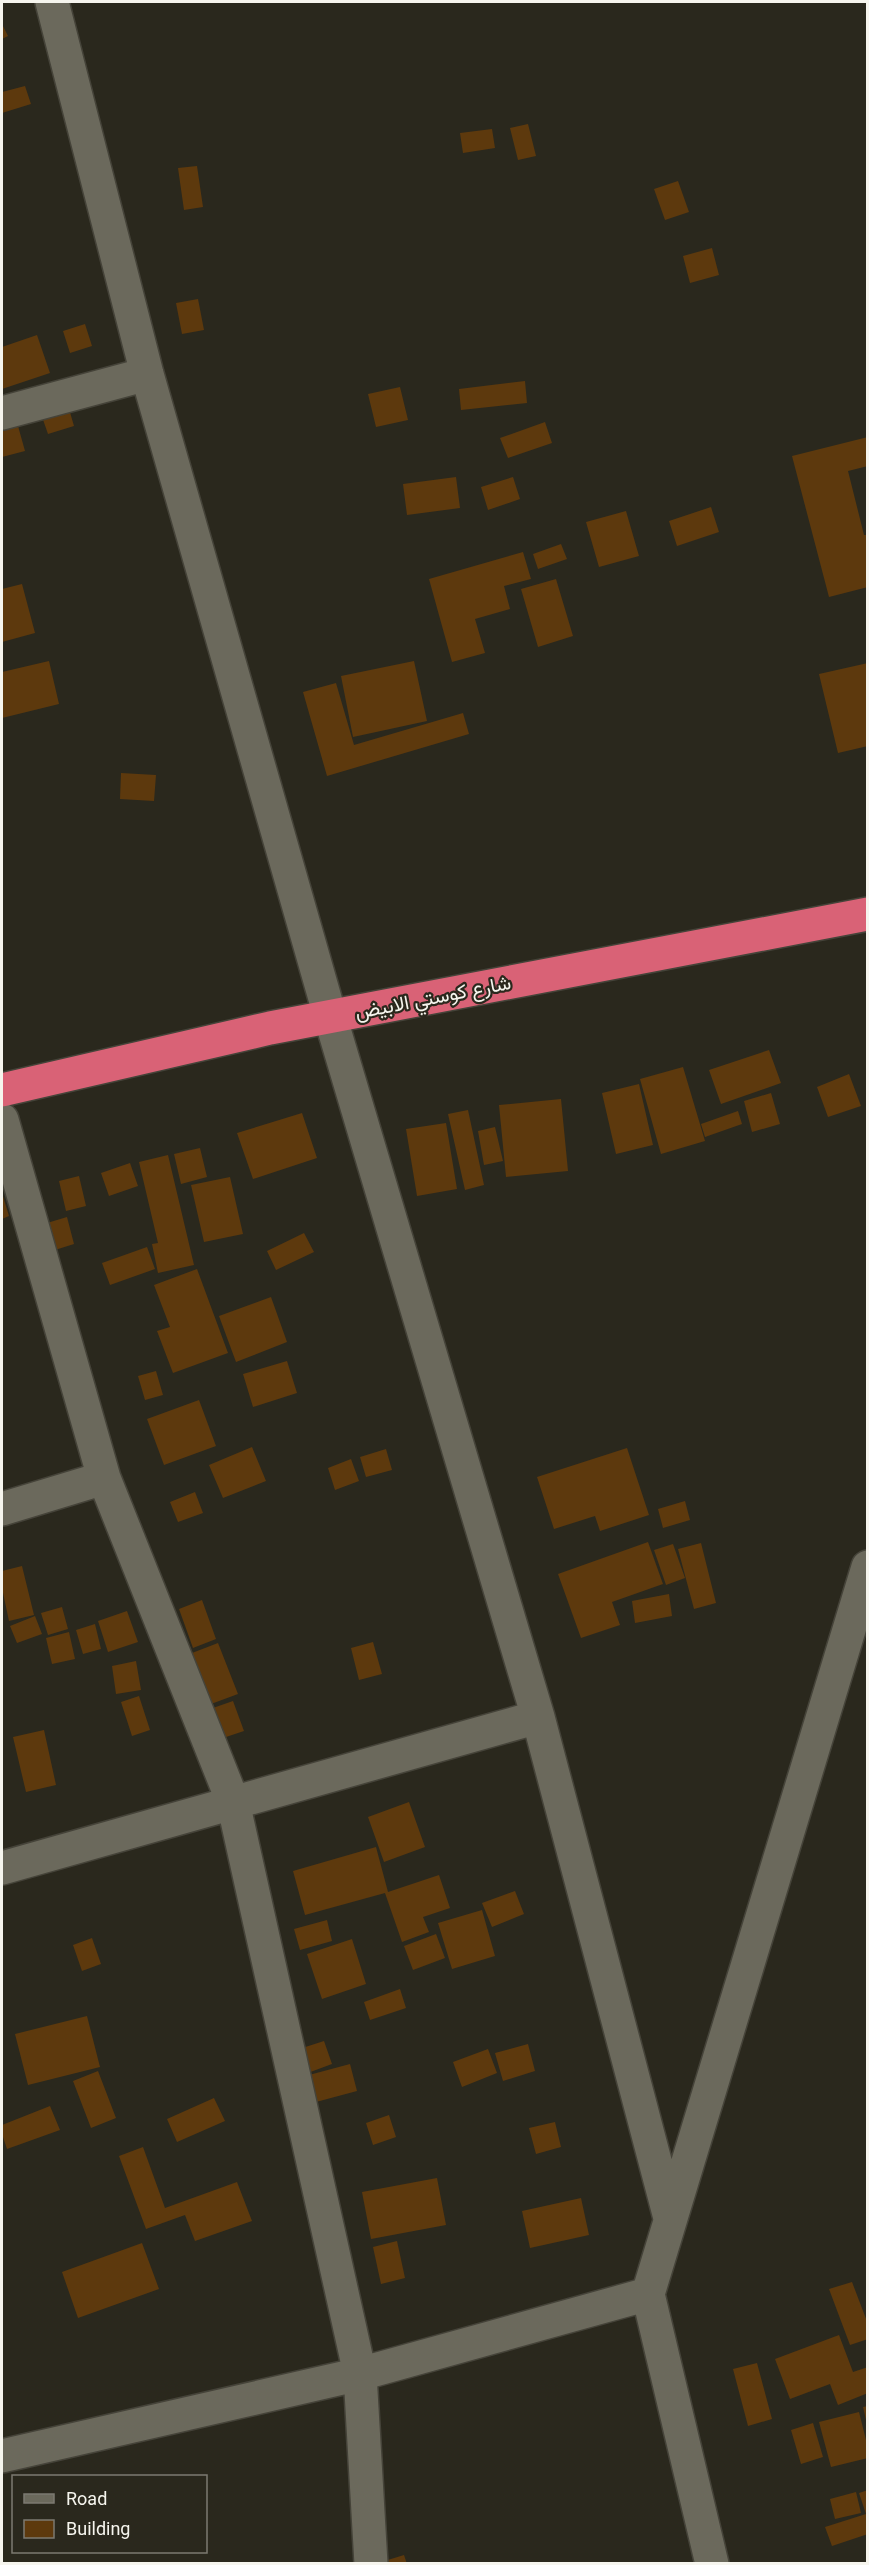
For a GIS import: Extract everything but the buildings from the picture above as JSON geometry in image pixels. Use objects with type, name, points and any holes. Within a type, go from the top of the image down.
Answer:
[{"type":"highway","name":"شارع كوستي الابيض","points":[[2,1090],[330,1016],[867,914]]},
{"type":"street","points":[[52,2],[147,374],[330,1016],[538,1717],[670,2218]]},
{"type":"street","points":[[2,413],[147,374]]},
{"type":"street","points":[[2,1120],[104,1478],[233,1802],[360,2374],[371,2564]]},
{"type":"street","points":[[2,1509],[104,1478]]},
{"type":"street","points":[[712,2564],[648,2294],[867,1567]]},
{"type":"street","points":[[2,1868],[538,1717]]},
{"type":"street","points":[[2,2456],[360,2374],[648,2294]]}]
